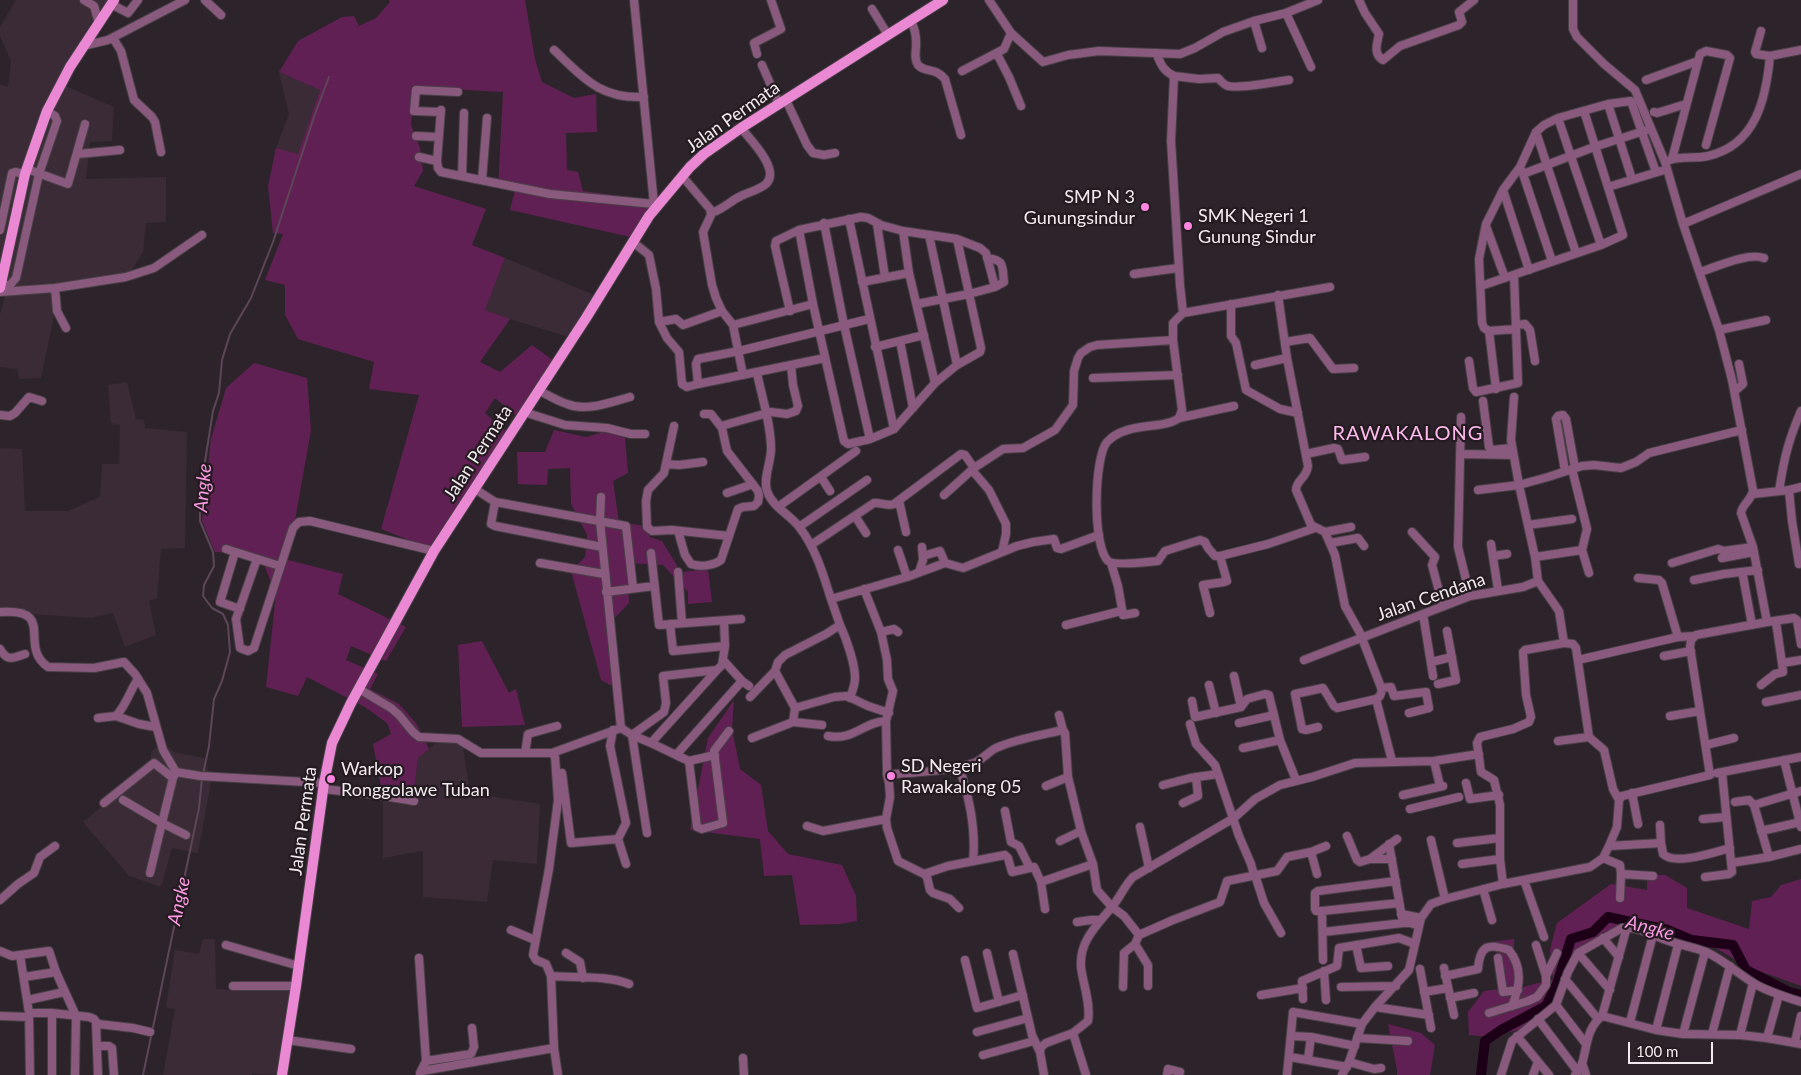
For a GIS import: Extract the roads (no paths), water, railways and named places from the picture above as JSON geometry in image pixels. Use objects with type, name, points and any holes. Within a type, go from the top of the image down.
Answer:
[{"type":"main road","name":"Jalan Permata","points":[[282,1075],[299,966],[323,786],[332,743],[434,551],[586,318],[656,205],[682,176],[704,154],[741,128],[943,0]]},
{"type":"main road","points":[[0,288],[26,172],[47,111],[70,67],[113,2]]},
{"type":"street","points":[[84,0],[96,3],[99,23]]},
{"type":"street","points":[[113,2],[128,13],[138,0]]},
{"type":"street","points":[[83,46],[113,38],[185,0]]},
{"type":"street","points":[[205,0],[221,14]]},
{"type":"street","points":[[458,92],[416,90],[414,111],[440,111],[437,161],[439,170],[550,194],[656,205],[634,0]]},
{"type":"street","points":[[757,54],[754,43],[781,29],[771,0]]},
{"type":"street","points":[[989,0],[1011,33],[1044,62],[1068,55],[1099,51],[1180,54],[1195,48],[1216,34],[1254,21],[1286,13],[1318,0]]},
{"type":"street","points":[[1359,0],[1378,34],[1376,52],[1379,58],[1383,60],[1400,46],[1459,25],[1462,22],[1459,12],[1474,0]]},
{"type":"street","points":[[1573,0],[1573,23],[1577,37],[1604,64],[1635,90],[1668,164],[1683,224],[1720,330],[1742,430],[1753,494]]},
{"type":"street","points":[[872,9],[888,35]]},
{"type":"street","points":[[1286,13],[1311,67]]},
{"type":"street","points":[[911,21],[916,35],[915,58],[917,64],[923,69],[940,72],[945,79],[961,135]]},
{"type":"street","points":[[1254,21],[1262,48]]},
{"type":"street","points":[[1761,31],[1756,53],[1770,56],[1801,50]]},
{"type":"street","points":[[962,71],[1004,49],[1011,33]]},
{"type":"street","points":[[113,38],[121,51],[134,100],[155,122],[160,152]]},
{"type":"street","points":[[554,50],[587,81],[602,91],[644,97]]},
{"type":"street","points":[[1668,164],[1700,54],[1706,50],[1727,55],[1730,58],[1706,145]]},
{"type":"street","points":[[997,54],[1021,106]]},
{"type":"street","points":[[1156,54],[1162,69],[1174,76],[1199,79],[1218,78],[1225,85],[1229,86],[1289,80]]},
{"type":"street","points":[[1608,187],[1656,172],[1668,164],[1717,153],[1739,140],[1752,126],[1763,101],[1770,56]]},
{"type":"street","points":[[1646,80],[1698,61]]},
{"type":"street","points":[[762,64],[782,102],[813,153],[824,155],[835,153]]},
{"type":"street","points":[[1174,76],[1171,141],[1178,268],[1183,313]]},
{"type":"street","points":[[1535,361],[1530,330],[1524,324],[1489,331],[1484,328],[1482,322],[1479,259],[1486,224],[1504,190],[1521,170],[1536,132],[1544,124],[1558,118],[1608,104],[1630,101],[1643,131],[1656,172]]},
{"type":"street","points":[[1608,104],[1632,179]]},
{"type":"street","points":[[1654,112],[1657,113],[1686,104]]},
{"type":"street","points":[[0,288],[10,285],[16,278],[39,174],[57,121],[55,116],[47,111]]},
{"type":"street","points":[[1481,286],[1601,245],[1623,235],[1584,111]]},
{"type":"street","points":[[462,176],[464,113]]},
{"type":"street","points":[[482,180],[486,118]]},
{"type":"street","points":[[1558,118],[1601,245]]},
{"type":"street","points":[[0,230],[12,174],[15,172],[39,174],[68,184],[86,124]]},
{"type":"street","points":[[711,213],[721,210],[739,197],[760,188],[767,183],[770,177],[769,166],[741,128]]},
{"type":"street","points":[[1521,170],[1546,164],[1652,129]]},
{"type":"street","points":[[1536,132],[1576,253]]},
{"type":"street","points":[[416,136],[438,137]]},
{"type":"street","points":[[78,154],[120,150]]},
{"type":"street","points":[[419,157],[437,161]]},
{"type":"street","points":[[1521,170],[1552,261]]},
{"type":"street","points":[[1683,224],[1801,174]]},
{"type":"street","points":[[682,176],[708,205],[711,213],[710,220],[703,229],[703,235],[712,285],[722,311],[733,324],[743,375]]},
{"type":"street","points":[[1504,190],[1529,270]]},
{"type":"street","points":[[790,311],[775,243],[788,234],[799,230],[861,216],[877,224],[903,231],[958,239],[980,248],[986,253],[995,287]]},
{"type":"street","points":[[848,219],[894,430]]},
{"type":"street","points":[[824,224],[844,325],[870,439]]},
{"type":"street","points":[[877,224],[885,278]]},
{"type":"street","points":[[1486,224],[1505,278]]},
{"type":"street","points":[[799,230],[813,304],[844,442],[848,444],[870,439],[894,430],[935,383],[957,365],[978,354],[981,350],[958,239]]},
{"type":"street","points":[[903,231],[916,304],[935,383]]},
{"type":"street","points":[[929,235],[957,365]]},
{"type":"street","points":[[0,288],[55,288],[126,277],[154,268],[202,236]]},
{"type":"street","points":[[633,242],[649,255],[656,288],[659,322],[669,341],[679,352],[682,384],[687,387],[825,358]]},
{"type":"street","points":[[1700,272],[1746,258],[1757,256],[1764,258]]},
{"type":"street","points":[[916,304],[969,294],[995,287],[1004,282],[1001,262],[987,258]]},
{"type":"street","points":[[1134,274],[1178,268]]},
{"type":"street","points":[[862,282],[910,273]]},
{"type":"street","points":[[1469,361],[1474,391],[1478,392],[1518,384],[1514,275]]},
{"type":"street","points":[[1179,418],[1182,410],[1173,340],[1173,323],[1183,313],[1330,287]]},
{"type":"street","points":[[55,288],[57,311],[66,328]]},
{"type":"street","points":[[1278,296],[1287,358],[1306,454],[1307,471],[1297,484],[1296,490],[1311,525],[1315,528],[1325,532],[1351,526]]},
{"type":"street","points":[[733,324],[813,304]]},
{"type":"street","points":[[1231,304],[1231,336],[1237,345],[1246,390],[1280,409],[1298,413]]},
{"type":"street","points":[[659,322],[676,319],[683,325],[722,311]]},
{"type":"street","points":[[698,384],[697,360],[870,319]]},
{"type":"street","points":[[1720,330],[1766,320]]},
{"type":"street","points":[[1489,331],[1496,389]]},
{"type":"street","points":[[875,347],[924,335]]},
{"type":"street","points":[[1285,342],[1310,338],[1333,369],[1354,368]]},
{"type":"street","points":[[944,495],[973,469],[1003,449],[1023,448],[1055,430],[1073,405],[1074,371],[1081,353],[1097,345],[1173,340]]},
{"type":"street","points":[[900,341],[914,408]]},
{"type":"street","points":[[1255,365],[1287,358]]},
{"type":"street","points":[[1734,391],[1743,384],[1739,364]]},
{"type":"street","points":[[721,426],[776,412],[787,414],[798,409],[791,365]]},
{"type":"street","points":[[757,373],[771,449],[766,484],[768,492],[778,508],[799,526],[811,545],[849,652],[855,679],[850,698]]},
{"type":"street","points":[[1093,378],[1178,376]]},
{"type":"street","points":[[538,390],[569,405],[578,407],[600,405],[630,397]]},
{"type":"street","points":[[0,415],[10,416],[15,413],[29,397],[42,401]]},
{"type":"street","points":[[1514,397],[1511,427],[1512,451],[1535,557],[1538,581],[1559,611],[1564,643]]},
{"type":"street","points":[[1484,401],[1489,447],[1492,450],[1512,451]]},
{"type":"street","points":[[1135,613],[1124,616],[1121,611],[1120,598],[1111,563],[1104,555],[1099,535],[1096,506],[1102,448],[1118,434],[1138,427],[1172,422],[1179,418],[1234,406]]},
{"type":"street","points":[[1780,491],[1785,453],[1791,433],[1801,411]]},
{"type":"street","points":[[524,412],[565,425],[607,428],[631,434],[645,434]]},
{"type":"street","points":[[678,531],[684,555],[688,562],[695,565],[719,562],[738,509],[754,506],[758,502],[759,496],[753,484],[727,451],[721,426],[711,414],[704,414]]},
{"type":"street","points":[[1571,469],[1566,419],[1563,415],[1558,416],[1556,419],[1587,529],[1582,550],[1589,573]]},
{"type":"street","points":[[1461,418],[1458,547],[1470,596]]},
{"type":"street","points":[[674,426],[664,473],[648,490],[646,523],[649,530],[728,536]]},
{"type":"street","points":[[1478,490],[1519,485],[1571,469],[1594,465],[1621,468],[1636,462],[1650,453],[1742,430]]},
{"type":"street","points":[[1306,454],[1334,448],[1338,449],[1342,460],[1365,457]]},
{"type":"street","points":[[1460,454],[1512,451]]},
{"type":"street","points":[[778,508],[856,452]]},
{"type":"street","points":[[811,545],[874,503],[889,506],[899,500],[961,454],[965,455],[989,490],[1006,524],[1002,552]]},
{"type":"street","points":[[666,464],[679,465],[703,462]]},
{"type":"street","points":[[820,477],[830,490]]},
{"type":"street","points":[[799,526],[867,480]]},
{"type":"street","points":[[727,493],[753,484]]},
{"type":"street","points":[[1767,622],[1754,549],[1740,514],[1741,508],[1753,494],[1789,490],[1801,486]]},
{"type":"street","points":[[475,489],[495,502],[626,526],[633,588]]},
{"type":"street","points":[[1789,490],[1799,564]]},
{"type":"street","points":[[759,496],[768,492]]},
{"type":"street","points":[[601,497],[600,521],[617,729],[610,746],[626,823],[618,839],[626,864]]},
{"type":"street","points":[[899,500],[906,532]]},
{"type":"street","points":[[495,502],[491,524],[495,526],[602,547]]},
{"type":"street","points":[[855,516],[866,533]]},
{"type":"street","points":[[1528,526],[1572,519]]},
{"type":"street","points":[[257,559],[236,619],[240,648],[248,651],[254,648],[293,528],[297,523],[304,521],[330,525],[434,551]]},
{"type":"street","points":[[1111,563],[1158,561],[1165,551],[1200,540],[1205,542],[1215,556],[1220,556],[1268,544],[1315,528]]},
{"type":"street","points":[[1318,727],[1302,729],[1295,694],[1322,688],[1337,708],[1376,699],[1382,692],[1362,637],[1345,606],[1335,555],[1325,532]]},
{"type":"street","points":[[1412,532],[1435,557],[1432,565],[1442,606]]},
{"type":"street","points":[[831,599],[907,577],[945,563],[964,568],[1002,552],[1033,542],[1054,539],[1057,548],[1061,549],[1099,535]]},
{"type":"street","points":[[1330,543],[1358,538],[1364,546]]},
{"type":"street","points":[[1491,544],[1498,590]]},
{"type":"street","points":[[919,572],[923,556],[922,547]]},
{"type":"street","points":[[226,549],[280,566]]},
{"type":"street","points":[[1672,563],[1718,549],[1724,551],[1754,549]]},
{"type":"street","points":[[1722,558],[1754,549]]},
{"type":"street","points":[[898,550],[907,577]]},
{"type":"street","points":[[1535,557],[1582,550]]},
{"type":"street","points":[[923,556],[940,551],[945,563]]},
{"type":"street","points":[[235,552],[220,602],[240,609]]},
{"type":"street","points":[[651,553],[658,625],[741,620]]},
{"type":"street","points":[[1493,556],[1507,554]]},
{"type":"street","points":[[1210,613],[1203,585],[1226,582],[1220,556]]},
{"type":"street","points":[[540,563],[604,574]]},
{"type":"street","points":[[1694,580],[1758,570]]},
{"type":"street","points":[[678,572],[682,623]]},
{"type":"street","points":[[1743,576],[1752,625]]},
{"type":"street","points":[[1638,578],[1659,580],[1662,583],[1678,637]]},
{"type":"street","name":"Jalan Cendana","points":[[1304,660],[1470,596],[1523,587],[1538,581]]},
{"type":"street","points":[[606,592],[654,586]]},
{"type":"street","points":[[864,589],[881,632],[887,660],[888,679],[893,691],[887,717],[887,775],[890,797],[886,819],[892,847],[898,862],[924,874],[1005,855],[1008,858],[1012,872],[1036,868],[1041,882],[1045,909]]},
{"type":"street","points":[[1066,625],[1121,611]]},
{"type":"street","points":[[0,612],[24,613],[30,617],[33,621],[36,650],[44,665],[48,667],[94,668],[120,661],[127,664],[147,693],[163,750],[174,775],[150,873]]},
{"type":"street","points":[[1422,614],[1434,676]]},
{"type":"street","points":[[1578,660],[1678,637],[1694,636],[1794,618],[1797,620],[1801,644]]},
{"type":"street","points":[[651,743],[722,665],[725,646],[724,621]]},
{"type":"street","points":[[1760,685],[1775,674],[1784,672],[1776,622]]},
{"type":"street","points":[[670,624],[673,651],[725,646]]},
{"type":"street","points":[[750,697],[775,671],[778,662],[784,655],[840,625]]},
{"type":"street","points":[[881,632],[895,629],[898,632]]},
{"type":"street","points":[[1438,684],[1456,680],[1447,631]]},
{"type":"street","points":[[1694,636],[1690,644],[1710,774]]},
{"type":"street","points":[[1342,1075],[1348,1065],[1362,1024],[1409,970],[1420,922],[1431,904],[1503,884],[1590,867],[1603,858],[1616,827],[1619,800],[1613,789],[1604,750],[1589,737],[1575,645],[1564,643],[1524,651],[1530,720],[1513,729],[1480,737],[1477,743],[1481,772],[1494,780],[1498,795],[1500,859],[1503,884]]},
{"type":"street","points":[[0,649],[5,657],[9,658],[25,654]]},
{"type":"street","points":[[1664,656],[1691,651]]},
{"type":"street","points":[[1431,662],[1452,657]]},
{"type":"street","points":[[676,755],[745,684],[723,660]]},
{"type":"street","points":[[1782,663],[1801,660]]},
{"type":"street","points":[[632,735],[664,712],[666,703],[663,676],[717,670]]},
{"type":"street","points":[[775,671],[795,708],[793,722]]},
{"type":"street","points":[[1234,676],[1240,707]]},
{"type":"street","points":[[116,716],[125,706],[131,688],[138,679]]},
{"type":"street","points":[[1208,685],[1216,712]]},
{"type":"street","points":[[1381,688],[1391,687],[1394,696],[1426,692],[1429,708],[1409,713]]},
{"type":"street","points":[[359,689],[400,714],[419,737],[458,739],[481,753],[552,753],[617,729],[689,761],[715,756]]},
{"type":"street","points":[[1192,701],[1195,717],[1240,707],[1247,699],[1268,694],[1280,740],[1296,780]]},
{"type":"street","points":[[1766,702],[1801,695]]},
{"type":"street","points":[[795,708],[834,697],[850,698],[887,717]]},
{"type":"street","points":[[1376,699],[1392,761]]},
{"type":"street","points":[[1670,716],[1700,711]]},
{"type":"street","points":[[1239,723],[1274,714]]},
{"type":"street","points":[[1060,715],[1065,733],[1068,777],[1081,831],[1093,864],[1097,890],[1112,907],[1124,916],[1140,935]]},
{"type":"street","points":[[98,718],[116,716],[139,724],[156,727]]},
{"type":"street","points":[[828,736],[838,738],[848,736],[865,728],[870,723],[887,717]]},
{"type":"street","points":[[752,738],[793,722],[822,725]]},
{"type":"street","points":[[1190,724],[1196,744],[1212,760],[1264,904],[1281,934]]},
{"type":"street","points":[[525,753],[528,734],[557,726]]},
{"type":"street","points":[[887,775],[959,767],[976,762],[988,752],[1005,744],[1063,730]]},
{"type":"street","points":[[689,761],[697,826],[702,829],[723,823],[714,750],[728,731]]},
{"type":"street","points":[[632,735],[647,833]]},
{"type":"street","points":[[1558,741],[1589,737]]},
{"type":"street","points":[[1706,745],[1734,738]]},
{"type":"street","points":[[1243,748],[1280,740]]},
{"type":"street","points":[[552,753],[555,757],[558,800],[549,869],[535,940],[534,959],[546,964],[551,976],[554,1048],[558,1075]]},
{"type":"street","points":[[1040,1052],[1041,1047],[1073,1034],[1088,1021],[1081,955],[1084,945],[1099,920],[1112,907],[1128,881],[1234,818],[1267,791],[1296,780],[1312,777],[1348,764],[1434,761],[1478,754]]},
{"type":"street","points":[[1619,800],[1622,796],[1632,793],[1710,774],[1801,757]]},
{"type":"street","points":[[560,758],[571,843],[618,839]]},
{"type":"street","points":[[1761,831],[1801,823],[1784,760]]},
{"type":"street","points":[[1403,795],[1442,786],[1434,761]]},
{"type":"street","points":[[104,803],[154,763],[174,775],[323,786],[414,801]]},
{"type":"street","points":[[959,767],[970,812],[974,861]]},
{"type":"street","points":[[1705,876],[1732,873],[1722,772]]},
{"type":"street","points":[[1163,785],[1218,774]]},
{"type":"street","points":[[1046,786],[1068,777]]},
{"type":"street","points":[[1183,803],[1198,796],[1196,777]]},
{"type":"street","points":[[1466,783],[1470,799],[1498,795]]},
{"type":"street","points":[[1421,791],[1424,805]]},
{"type":"street","points":[[1754,805],[1801,791]]},
{"type":"street","points":[[1632,793],[1638,824]]},
{"type":"street","points":[[1410,809],[1459,797]]},
{"type":"street","points":[[123,800],[186,835]]},
{"type":"street","points":[[1735,802],[1749,800],[1754,805],[1769,857]]},
{"type":"street","points":[[1005,811],[1011,842],[1019,846],[1030,868]]},
{"type":"street","points":[[1703,819],[1726,817]]},
{"type":"street","points":[[807,826],[822,831],[886,819]]},
{"type":"street","points":[[1660,825],[1663,854],[1669,858],[1686,859],[1730,848]]},
{"type":"street","points":[[1140,827],[1149,868]]},
{"type":"street","points":[[1060,841],[1081,831]]},
{"type":"street","points":[[1347,836],[1358,862],[1370,859],[1396,839]]},
{"type":"street","points":[[1457,843],[1500,838]]},
{"type":"street","points":[[1431,840],[1445,899]]},
{"type":"street","points":[[1609,846],[1661,843]]},
{"type":"street","points":[[1389,844],[1402,923]]},
{"type":"street","points":[[0,900],[34,873],[40,857],[55,846]]},
{"type":"street","points":[[1123,987],[1124,953],[1135,944],[1140,935],[1173,920],[1219,903],[1227,881],[1277,872],[1287,857],[1311,852],[1326,846]]},
{"type":"street","points":[[1732,863],[1801,849]]},
{"type":"street","points":[[1311,852],[1317,874]]},
{"type":"street","points":[[1603,858],[1618,863],[1621,874],[1620,898]]},
{"type":"street","points":[[1370,859],[1392,859]]},
{"type":"street","points":[[1462,864],[1500,859]]},
{"type":"street","points":[[1041,882],[1093,864]]},
{"type":"street","points":[[924,874],[933,893],[950,899],[959,908]]},
{"type":"street","points":[[1621,874],[1653,876]]},
{"type":"street","points":[[1396,880],[1316,891],[1315,910],[1322,911],[1399,903]]},
{"type":"street","points":[[1524,880],[1544,937]]},
{"type":"street","points":[[1483,889],[1492,920]]},
{"type":"street","points":[[1322,911],[1323,960]]},
{"type":"street","points":[[1401,914],[1420,922]]},
{"type":"street","points":[[1077,922],[1099,920]]},
{"type":"street","points":[[1323,932],[1420,922]]},
{"type":"street","points":[[1580,1074],[1589,1033],[1600,1018],[1610,990],[1627,927]]},
{"type":"street","points":[[1501,1075],[1510,1045],[1516,1036],[1556,1005],[1565,979],[1578,953],[1618,929],[1627,927],[1678,945],[1705,952],[1730,966],[1753,983],[1779,995],[1801,1002]]},
{"type":"street","points":[[511,930],[535,940]]},
{"type":"street","points":[[1630,1022],[1653,935]]},
{"type":"street","points":[[1303,998],[1302,981],[1338,965],[1339,948],[1399,938],[1415,944]]},
{"type":"street","points":[[1602,938],[1619,957]]},
{"type":"street","points":[[1135,944],[1148,965],[1148,986]]},
{"type":"street","points":[[1489,1013],[1537,997],[1546,985],[1546,976],[1536,944]]},
{"type":"street","points":[[226,945],[299,966]]},
{"type":"street","points":[[1356,945],[1361,968],[1388,966]]},
{"type":"street","points":[[1656,1030],[1678,945]]},
{"type":"street","points":[[1454,1015],[1444,972],[1478,969],[1479,956],[1482,950],[1488,947],[1499,947],[1509,950],[1514,957],[1519,977],[1518,990],[1512,1006]]},
{"type":"street","points":[[1,953],[12,956],[48,950],[64,992],[76,1016],[75,1075]]},
{"type":"street","points":[[1683,1034],[1705,952]]},
{"type":"street","points":[[566,953],[580,962],[583,978]]},
{"type":"street","points":[[987,953],[999,1002]]},
{"type":"street","points":[[1546,976],[1556,953]]},
{"type":"street","points":[[1578,953],[1610,990]]},
{"type":"street","points":[[1013,954],[1034,1041],[1040,1052],[1044,1075]]},
{"type":"street","points":[[20,955],[28,1000],[30,1075]]},
{"type":"street","points":[[419,958],[426,1061],[421,1073]]},
{"type":"street","points":[[1498,958],[1503,992],[1518,990]]},
{"type":"street","points":[[965,960],[977,1008],[1023,995]]},
{"type":"street","points":[[1712,1034],[1730,966]]},
{"type":"street","points":[[1420,969],[1431,1028]]},
{"type":"street","points":[[1324,971],[1326,1000]]},
{"type":"street","points":[[24,977],[56,972]]},
{"type":"street","points":[[551,976],[601,978],[629,984]]},
{"type":"street","points":[[1565,979],[1600,1018],[1630,1022],[1656,1030],[1683,1034],[1767,1038],[1798,1043],[1801,1016]]},
{"type":"street","points":[[1740,1036],[1753,983]]},
{"type":"street","points":[[233,986],[296,986]]},
{"type":"street","points":[[1341,987],[1396,986]]},
{"type":"street","points":[[1261,995],[1303,988]]},
{"type":"street","points":[[1424,992],[1448,988]]},
{"type":"street","points":[[28,1000],[64,992]]},
{"type":"street","points":[[1450,998],[1474,993]]},
{"type":"street","points":[[1767,1038],[1779,995]]},
{"type":"street","points":[[1556,1005],[1586,1044]]},
{"type":"street","points":[[1375,1007],[1428,1015]]},
{"type":"street","points":[[1287,1075],[1293,1012],[1362,1024]]},
{"type":"street","points":[[52,1013],[52,1075]]},
{"type":"street","points":[[0,1016],[52,1013],[92,1018],[96,1023],[98,1075]]},
{"type":"street","points":[[977,1032],[1028,1018]]},
{"type":"street","points":[[1538,1019],[1580,1074]]},
{"type":"street","points":[[96,1023],[150,1032]]},
{"type":"street","points":[[426,1061],[470,1054],[474,1047],[472,1028]]},
{"type":"street","points":[[1073,1034],[1086,1075]]},
{"type":"street","points":[[1292,1036],[1356,1042],[1408,1041]]},
{"type":"street","points":[[1516,1036],[1549,1075]]},
{"type":"street","points":[[1308,1059],[1311,1037]]},
{"type":"street","points":[[287,1040],[351,1050]]},
{"type":"street","points":[[983,1055],[1034,1041]]},
{"type":"street","points":[[97,1046],[112,1048],[114,1075]]},
{"type":"street","points":[[421,1073],[554,1048]]},
{"type":"street","points":[[1290,1057],[1374,1069],[1381,1068]]},
{"type":"street","points":[[743,1058],[744,1075]]},
{"type":"street","points":[[1533,1075],[1538,1062]]},
{"type":"street","points":[[1168,1075],[1168,1069],[1180,1074],[1189,1075]]},
{"type":"waterway","name":"Angke","points":[[203,774],[209,746],[214,699],[222,681],[230,652],[228,625],[223,614],[212,608],[203,596],[204,585],[214,566],[213,552],[200,521],[200,493],[213,411],[219,393],[222,360],[230,334],[251,298],[273,242],[329,77]]},
{"type":"waterway","name":"Angke","points":[[143,1075],[199,808],[202,778]]},
{"type":"waterway","name":"Angke","points":[[1481,1075],[1485,1041],[1501,1030],[1546,1006],[1557,984],[1571,939],[1593,932],[1608,917],[1668,930],[1692,940],[1733,945],[1746,970],[1789,992],[1801,995]]},
{"type":"place","name":"SMP N 3 Gunungsindur","points":[[1145,207]]},
{"type":"place","name":"SMK Negeri 1 Gunung Sindur","points":[[1188,226]]},
{"type":"place","name":"SD Negeri Rawakalong 05","points":[[891,776]]},
{"type":"place","name":"Warkop Ronggolawe Tuban","points":[[331,779]]},
{"type":"district","name":"RAWAKALONG","points":[[1408,434]]}]
